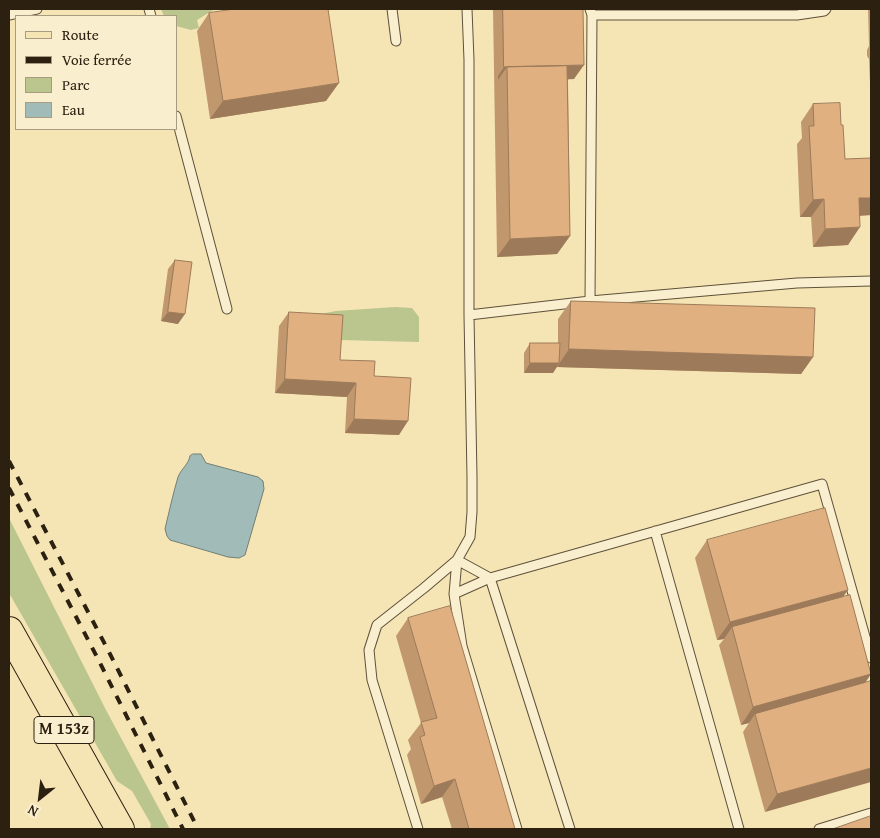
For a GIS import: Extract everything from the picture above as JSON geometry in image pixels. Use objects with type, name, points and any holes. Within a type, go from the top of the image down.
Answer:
[{"type":"main road","name":"M 153z","points":[[9,631],[120,829]]},
{"type":"lane","points":[[9,14],[37,9]]},
{"type":"lane","points":[[392,9],[396,41]]},
{"type":"lane","points":[[418,829],[372,680],[369,650],[377,625],[457,560],[470,537],[472,512],[467,9]]},
{"type":"lane","points":[[590,301],[591,12],[797,15],[824,11],[826,9]]},
{"type":"lane","points":[[178,124],[227,309]]},
{"type":"lane","points":[[469,315],[590,301],[797,283],[871,281]]},
{"type":"lane","points":[[454,594],[490,578],[822,484],[871,658]]},
{"type":"lane","points":[[655,531],[739,829]]},
{"type":"lane","points":[[457,560],[490,578],[570,829]]},
{"type":"lane","points":[[457,560],[454,594],[462,646],[517,829]]},
{"type":"lane","points":[[818,829],[871,813]]},
{"type":"green space","points":[[161,9],[215,9],[197,20],[199,28],[191,30],[178,27],[178,15],[164,15]]},
{"type":"green space","points":[[395,307],[412,308],[419,317],[419,342],[339,340],[284,321],[336,311]]},
{"type":"green space","points":[[9,518],[106,710],[170,829],[150,829],[151,824],[132,791],[117,781],[9,593]]},
{"type":"water","points":[[193,454],[201,454],[206,463],[258,477],[263,481],[264,489],[245,555],[239,558],[228,557],[170,540],[167,536],[165,529],[178,477]]},
{"type":"building","points":[[235,9],[328,9],[339,83],[223,101],[209,13]]},
{"type":"building","points":[[503,9],[583,9],[584,65],[504,67]]},
{"type":"building","points":[[567,66],[570,236],[510,239],[507,67]]},
{"type":"building","points":[[840,103],[845,159],[871,158],[871,198],[859,198],[860,227],[825,229],[824,199],[813,200],[809,126],[814,126],[813,104]]},
{"type":"building","points":[[175,260],[192,262],[185,314],[168,312]]},
{"type":"building","points":[[571,301],[815,308],[813,357],[569,349]]},
{"type":"building","points":[[289,312],[343,315],[340,360],[375,361],[374,376],[411,378],[408,421],[354,419],[356,383],[285,379]]},
{"type":"building","points":[[530,343],[560,343],[559,363],[530,363]]},
{"type":"building","points":[[825,508],[848,590],[730,622],[707,540]]},
{"type":"building","points":[[850,595],[871,674],[753,707],[732,627]]},
{"type":"building","points":[[450,606],[515,829],[469,829],[455,779],[434,786],[420,737],[425,735],[421,722],[437,718],[408,618]]},
{"type":"building","points":[[871,681],[871,768],[777,794],[755,714]]},
{"type":"building","points":[[871,816],[871,829],[833,829]]},
{"type":"railway","points":[[9,461],[109,652],[198,829]]},
{"type":"railway","points":[[9,488],[98,659],[183,829]]}]
